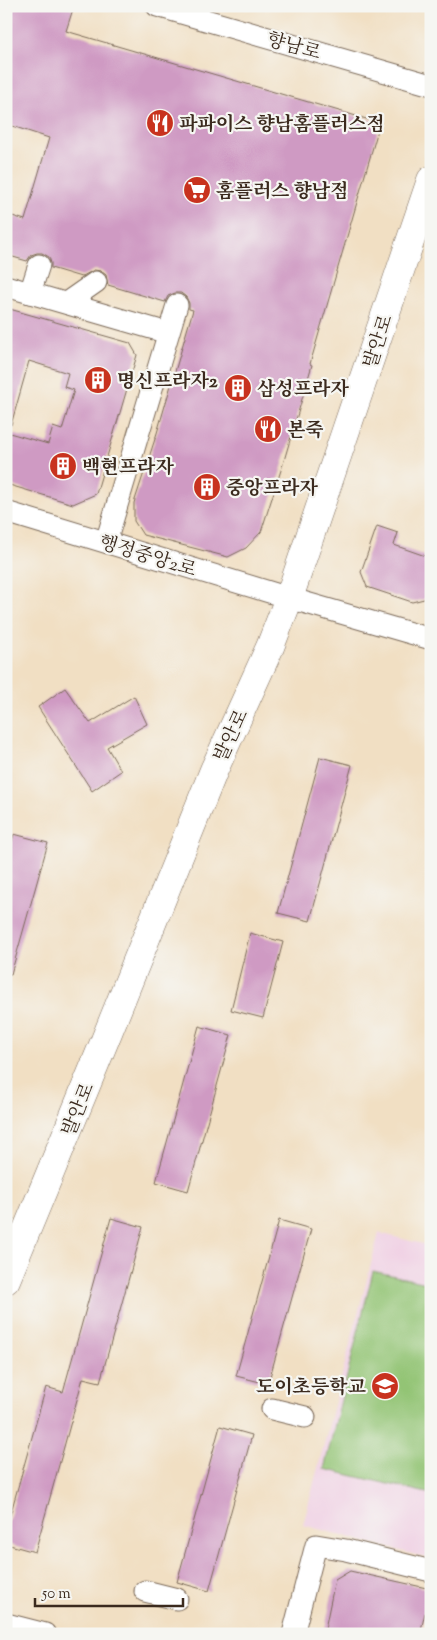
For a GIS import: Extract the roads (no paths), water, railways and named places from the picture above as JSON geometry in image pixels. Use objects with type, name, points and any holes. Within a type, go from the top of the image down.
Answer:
[{"type":"main road","name":"발안로","points":[[6,1280],[106,1040],[214,770],[270,647],[289,598],[431,180]]},
{"type":"street","name":"향남로","points":[[157,6],[431,84]]},
{"type":"street","points":[[30,293],[39,265]]},
{"type":"street","points":[[66,304],[96,282]]},
{"type":"street","points":[[6,286],[168,333]]},
{"type":"street","points":[[106,542],[146,438],[152,417],[168,333],[177,305]]},
{"type":"street","name":"행정중앙2로","points":[[6,512],[431,639]]},
{"type":"street","points":[[272,1409],[305,1417]]},
{"type":"street","points":[[293,1634],[316,1545],[346,1550],[431,1571]]},
{"type":"street","points":[[144,1590],[177,1599]]},
{"type":"street","points":[[6,1624],[45,1634]]},
{"type":"place","name":"파파이스 향남홈플러스점","points":[[160,123]]},
{"type":"place","name":"홈플러스 향남점","points":[[197,190]]},
{"type":"place","name":"명신프라자2","points":[[98,380]]},
{"type":"place","name":"삼성프라자","points":[[238,388]]},
{"type":"place","name":"본죽","points":[[268,429]]},
{"type":"place","name":"백현프라자","points":[[63,466]]},
{"type":"place","name":"중앙프라자","points":[[207,487]]},
{"type":"place","name":"도이초등학교","points":[[385,1386]]}]
